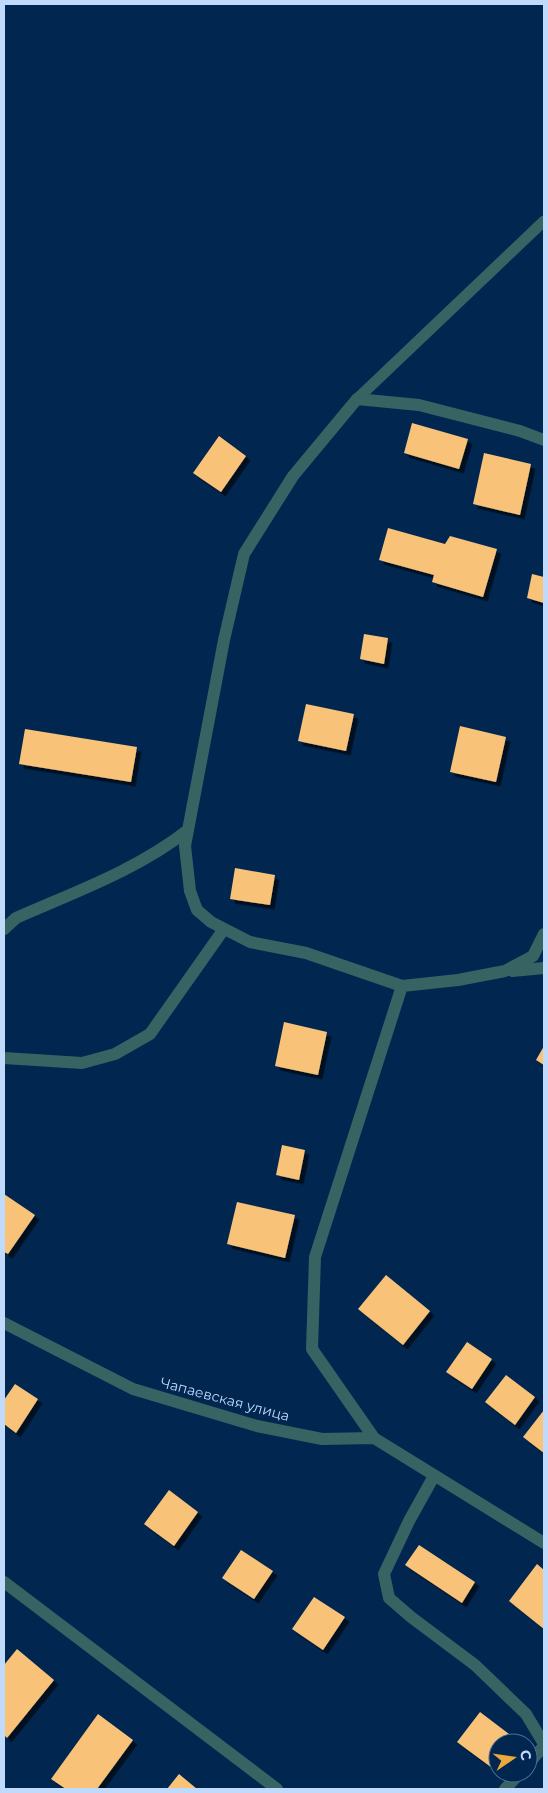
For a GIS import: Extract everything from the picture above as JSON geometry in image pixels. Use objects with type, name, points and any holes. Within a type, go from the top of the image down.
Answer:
[{"type":"street","points":[[544,440],[520,431],[419,405],[357,398],[293,476],[244,554],[224,640],[185,846],[190,891],[197,910],[211,922],[250,942],[306,953],[402,986],[458,980],[505,971],[544,968]]},
{"type":"street","points":[[4,929],[16,918],[124,871],[163,849],[188,830]]},
{"type":"street","points":[[4,1058],[82,1063],[115,1054],[150,1034],[224,929]]},
{"type":"street","points":[[505,971],[533,956],[544,934]]},
{"type":"street","points":[[402,986],[315,1257],[312,1349],[374,1438],[544,1543]]},
{"type":"street","name":"Чапаевская улица","points":[[4,1323],[133,1389],[257,1426],[322,1439],[374,1438]]},
{"type":"street","points":[[434,1476],[409,1521],[384,1574],[389,1598],[476,1666],[526,1714],[544,1745]]},
{"type":"street","points":[[4,1582],[277,1789]]},
{"type":"lane","points":[[357,398],[544,221]]},
{"type":"building","points":[[412,423],[468,439],[459,469],[404,453]]},
{"type":"building","points":[[219,436],[246,456],[221,492],[193,473]]},
{"type":"building","points":[[484,453],[531,464],[520,515],[473,504]]},
{"type":"building","points":[[388,528],[445,544],[450,536],[497,549],[483,597],[432,582],[434,575],[379,560]]},
{"type":"building","points":[[532,574],[544,577],[544,603],[527,598]]},
{"type":"building","points":[[364,634],[388,638],[384,664],[360,659]]},
{"type":"building","points":[[306,704],[354,714],[346,751],[298,741]]},
{"type":"building","points":[[460,726],[506,737],[496,782],[450,772]]},
{"type":"building","points":[[25,729],[137,747],[131,782],[19,764]]},
{"type":"building","points":[[235,868],[275,875],[270,905],[230,899]]},
{"type":"building","points":[[284,1022],[327,1032],[318,1075],[275,1066]]},
{"type":"building","points":[[544,1046],[544,1065],[536,1060]]},
{"type":"building","points":[[282,1145],[305,1150],[299,1180],[276,1175]]},
{"type":"building","points":[[4,1194],[35,1215],[8,1254],[4,1252]]},
{"type":"building","points":[[237,1202],[295,1215],[285,1258],[227,1244]]},
{"type":"building","points":[[386,1275],[430,1311],[403,1345],[358,1309]]},
{"type":"building","points":[[467,1342],[492,1359],[472,1389],[446,1372]]},
{"type":"building","points":[[506,1375],[535,1397],[515,1425],[485,1402]]},
{"type":"building","points":[[15,1384],[38,1399],[16,1433],[4,1424],[4,1400]]},
{"type":"building","points":[[544,1410],[544,1453],[523,1437]]},
{"type":"building","points":[[169,1490],[198,1512],[174,1546],[144,1524]]},
{"type":"building","points":[[419,1545],[475,1582],[462,1603],[405,1565]]},
{"type":"building","points":[[241,1550],[273,1571],[254,1599],[222,1578]]},
{"type":"building","points":[[537,1564],[544,1570],[544,1629],[509,1601]]},
{"type":"building","points":[[314,1597],[345,1617],[323,1650],[292,1629]]},
{"type":"building","points":[[17,1649],[54,1680],[7,1738],[4,1735],[4,1665]]},
{"type":"building","points":[[480,1712],[508,1733],[488,1733],[488,1765],[457,1742]]},
{"type":"building","points":[[98,1714],[133,1740],[97,1789],[66,1789],[51,1779]]},
{"type":"building","points":[[179,1774],[197,1789],[167,1789]]}]
